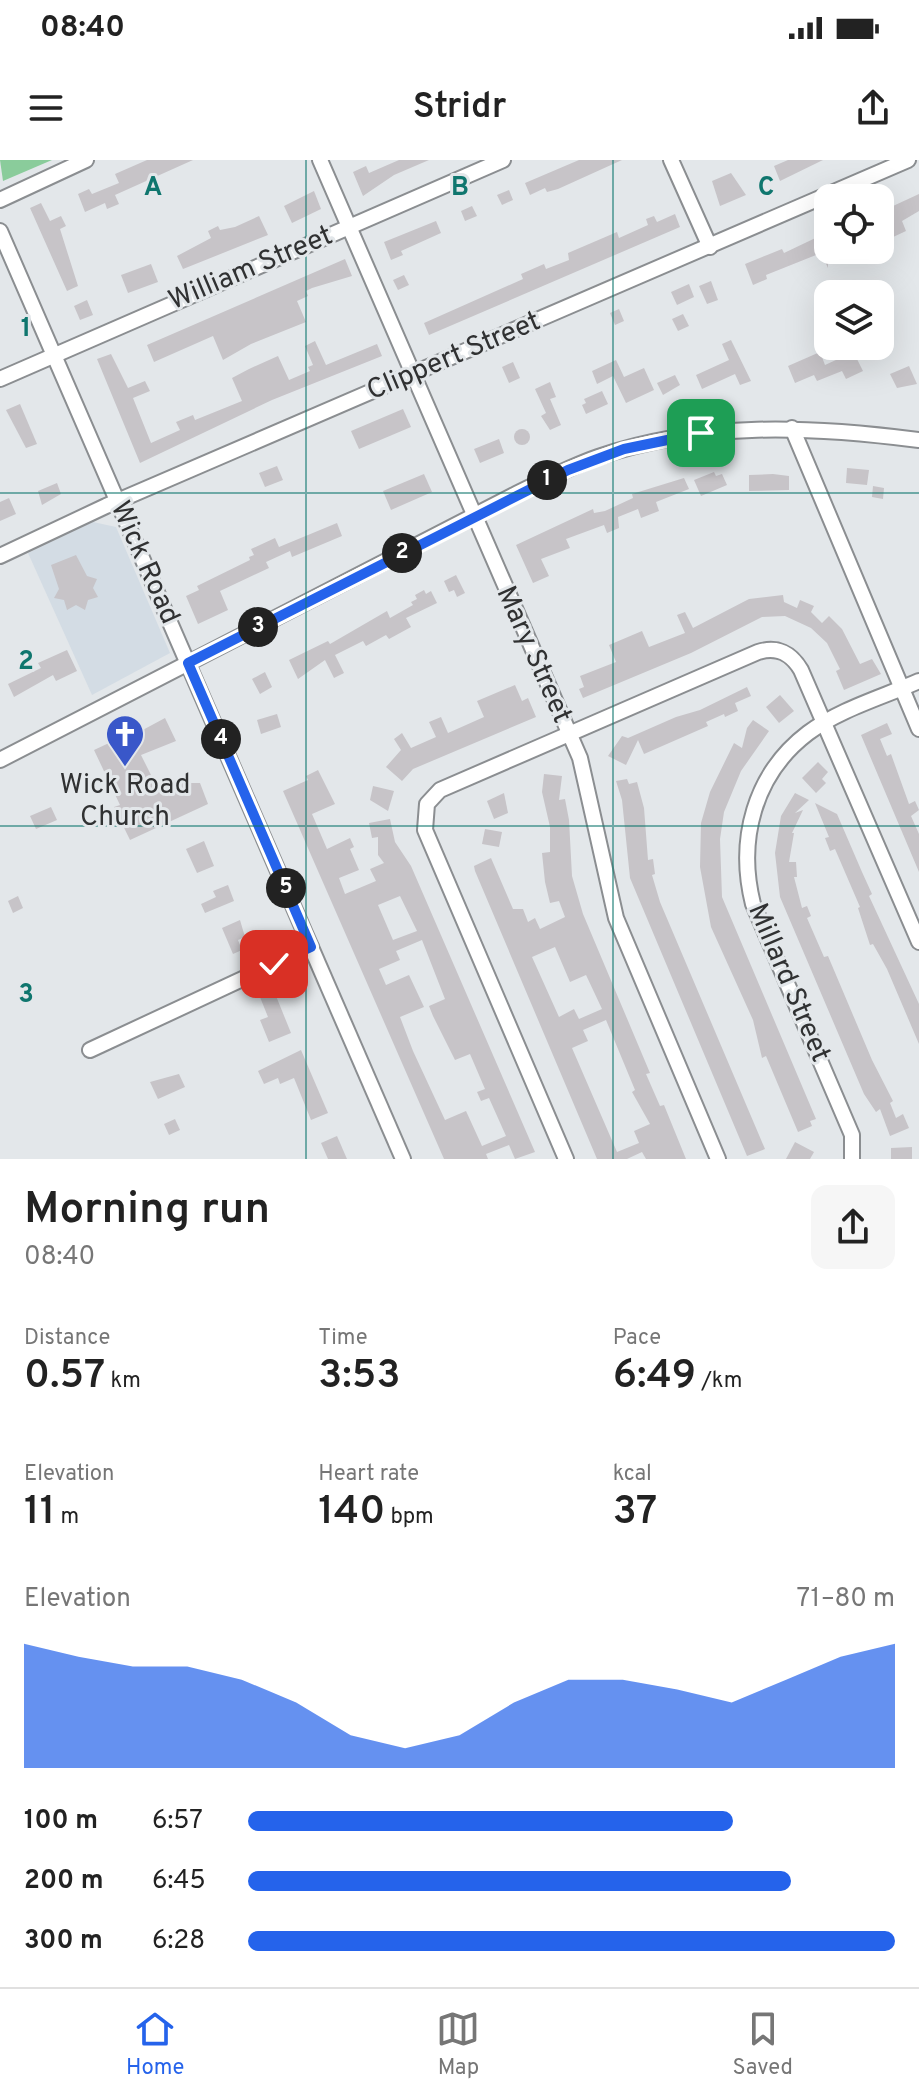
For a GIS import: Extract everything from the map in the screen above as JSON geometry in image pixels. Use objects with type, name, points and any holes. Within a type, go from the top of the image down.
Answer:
[{"type":"street","points":[[0,200],[86,160]]},
{"type":"street","name":"Mary Street","points":[[320,160],[568,733],[588,784],[616,918],[718,1159]]},
{"type":"street","name":"William Street","points":[[0,379],[503,160]]},
{"type":"street","points":[[671,160],[710,247]]},
{"type":"street","name":"Clippert Street","points":[[0,556],[116,502],[908,160]]},
{"type":"street","name":"Wick Road","points":[[0,231],[403,1159]]},
{"type":"street","points":[[792,428],[919,729]]},
{"type":"street","points":[[0,760],[472,516],[568,470],[624,449],[701,433],[792,428],[841,430],[919,440]]},
{"type":"street","points":[[566,1159],[427,836],[425,813],[432,797],[446,786],[758,652],[783,652],[797,662],[919,942]]},
{"type":"street","name":"Millard Street","points":[[852,1159],[852,1135],[753,904],[746,868],[749,826],[764,783],[791,748],[825,723],[919,681]]},
{"type":"street","points":[[90,1050],[311,947]]},
{"type":"shaded area","points":[[93,522],[116,527],[170,653],[92,695],[28,553]]},
{"type":"green space","points":[[0,160],[52,160],[3,181]]},
{"type":"building","points":[[147,160],[193,160],[115,195],[119,204],[107,209],[105,203],[85,212],[78,194],[89,189],[92,194],[119,183],[115,174]]},
{"type":"building","points":[[399,160],[429,160],[394,175],[363,196],[353,172],[366,166],[369,173]]},
{"type":"building","points":[[579,160],[622,160],[558,189],[547,192],[545,188],[530,195],[525,183]]},
{"type":"building","points":[[788,160],[823,160],[780,181],[774,166]]},
{"type":"building","points":[[731,173],[746,195],[720,206],[712,181]]},
{"type":"building","points":[[509,190],[513,200],[502,205],[497,195]]},
{"type":"building","points":[[314,191],[321,209],[292,223],[284,206]]},
{"type":"building","points":[[919,194],[919,211],[902,221],[906,231],[894,237],[894,206]]},
{"type":"building","points":[[41,203],[50,221],[61,216],[66,226],[60,229],[78,286],[67,291],[30,208]]},
{"type":"building","points":[[472,206],[477,216],[465,221],[461,211]]},
{"type":"building","points":[[675,214],[680,227],[429,335],[424,323],[523,279],[521,274],[544,264],[546,269],[569,260],[568,253],[617,232],[619,238],[648,225],[646,219],[654,216],[657,222]]},
{"type":"building","points":[[259,216],[268,235],[183,269],[177,256],[211,238],[208,231],[218,226],[220,230],[235,227]]},
{"type":"building","points":[[436,221],[441,233],[401,251],[403,255],[391,260],[384,242]]},
{"type":"building","points":[[814,239],[814,256],[766,275],[767,279],[753,285],[745,264],[782,249],[784,253]]},
{"type":"building","points":[[345,259],[352,276],[312,288],[306,291],[308,296],[297,301],[306,322],[251,344],[223,360],[213,336],[154,362],[147,345]]},
{"type":"building","points":[[151,264],[158,282],[128,293],[121,275]]},
{"type":"building","points":[[404,275],[409,285],[398,290],[393,280]]},
{"type":"building","points":[[711,281],[718,300],[707,304],[699,286]]},
{"type":"building","points":[[689,284],[694,297],[677,305],[671,292]]},
{"type":"building","points":[[87,300],[93,315],[80,320],[74,306]]},
{"type":"building","points":[[619,309],[624,321],[615,325],[610,313]]},
{"type":"building","points":[[683,314],[689,326],[678,331],[672,319]]},
{"type":"building","points":[[731,340],[751,381],[740,385],[735,374],[702,389],[696,375],[729,360],[722,344]]},
{"type":"building","points":[[315,341],[326,365],[377,344],[382,356],[272,400],[140,463],[97,359],[111,354],[128,388],[145,381],[150,391],[133,398],[151,443],[180,430],[176,422],[193,415],[195,420],[242,401],[232,378],[249,369],[278,356],[289,380],[310,371],[308,367],[313,365],[305,346]]},
{"type":"building","points":[[814,355],[814,360],[823,360],[825,365],[836,360],[858,360],[863,371],[846,379],[842,371],[817,381],[814,375],[795,383],[788,366]]},
{"type":"building","points":[[616,360],[624,377],[644,368],[654,390],[626,403],[613,376],[597,384],[592,371]]},
{"type":"building","points":[[513,362],[520,378],[509,383],[502,367]]},
{"type":"building","points":[[909,366],[917,384],[897,388],[890,374]]},
{"type":"building","points":[[675,375],[680,385],[663,395],[657,383]]},
{"type":"building","points":[[550,382],[556,397],[550,399],[561,425],[550,430],[541,416],[546,413],[535,389]]},
{"type":"building","points":[[602,391],[608,404],[586,414],[582,405],[586,403],[584,399]]},
{"type":"building","points":[[20,404],[37,444],[26,448],[6,410]]},
{"type":"building","points":[[403,409],[411,427],[359,449],[351,431]]},
{"type":"building","points":[[519,429],[525,429],[530,437],[528,443],[519,445],[514,440],[514,434]]},
{"type":"building","points":[[499,439],[504,453],[480,463],[474,449]]},
{"type":"building","points":[[277,466],[283,480],[265,487],[259,473]]},
{"type":"building","points":[[847,468],[869,470],[867,485],[846,483]]},
{"type":"building","points":[[714,472],[716,476],[722,474],[727,485],[701,496],[694,480]]},
{"type":"building","points":[[424,474],[432,492],[391,510],[383,491]]},
{"type":"building","points":[[749,475],[789,476],[789,490],[749,491]]},
{"type":"building","points":[[684,478],[689,489],[656,502],[659,511],[641,518],[638,509],[618,517],[619,528],[607,533],[604,525],[566,539],[570,548],[541,559],[549,576],[533,583],[516,545],[593,509],[594,513],[605,511],[633,498],[632,494]]},
{"type":"building","points":[[57,483],[61,494],[42,505],[38,491]]},
{"type":"building","points":[[873,486],[884,488],[883,499],[872,497]]},
{"type":"building","points":[[9,498],[16,514],[0,521],[0,502]]},
{"type":"building","points":[[337,523],[342,536],[292,557],[290,551],[266,562],[269,568],[220,591],[228,610],[198,624],[186,596],[199,590],[197,586],[250,560],[249,557],[254,555],[251,549],[275,538],[279,547]]},
{"type":"building","points":[[76,555],[87,576],[97,579],[93,588],[98,597],[88,600],[85,610],[76,605],[67,610],[64,600],[54,598],[59,589],[51,565]]},
{"type":"building","points":[[456,575],[465,593],[457,597],[454,590],[449,592],[444,581]]},
{"type":"building","points":[[424,590],[426,594],[431,591],[437,603],[406,618],[411,627],[389,639],[386,635],[366,646],[363,641],[335,655],[344,673],[334,678],[325,660],[298,679],[289,660],[328,641],[330,644],[387,611],[390,618],[413,605],[411,602],[417,599],[415,595]]},
{"type":"building","points":[[783,595],[784,602],[797,608],[800,600],[814,606],[811,612],[822,623],[829,616],[842,629],[860,664],[872,659],[881,674],[844,690],[836,671],[840,669],[827,643],[811,628],[785,616],[762,617],[691,653],[583,698],[579,689],[584,687],[580,676],[616,662],[609,645],[642,631],[649,647],[685,633],[677,615],[685,612],[693,628],[749,599]]},
{"type":"building","points":[[67,650],[77,671],[56,681],[53,675],[14,697],[8,684],[41,668],[38,663]]},
{"type":"building","points":[[265,672],[272,687],[260,694],[252,679]]},
{"type":"building","points":[[515,685],[522,701],[528,698],[536,717],[413,769],[402,781],[386,767],[401,750],[394,739],[402,733],[411,748],[436,737],[429,722],[441,717],[448,733],[484,717],[477,701]]},
{"type":"building","points":[[747,687],[751,696],[735,703],[738,711],[706,722],[708,726],[644,754],[638,740],[626,765],[608,756],[622,736],[628,738],[700,710]]},
{"type":"building","points":[[780,695],[794,711],[779,723],[766,707]]},
{"type":"building","points":[[277,714],[281,727],[261,734],[257,720]]},
{"type":"building","name":"Wick Road Church","points":[[165,718],[176,741],[141,755],[155,783],[200,783],[208,804],[130,840],[114,807],[120,805],[94,750],[124,736],[126,739]]},
{"type":"building","points":[[753,720],[769,731],[741,771],[724,812],[720,839],[722,897],[816,1119],[810,1121],[812,1126],[798,1132],[766,1056],[762,1058],[753,1020],[711,927],[700,867],[701,823],[710,792],[734,743],[742,748],[747,728]]},
{"type":"building","points":[[887,723],[892,734],[880,739],[887,756],[891,754],[909,804],[915,801],[919,810],[911,816],[919,834],[919,872],[861,735]]},
{"type":"building","points":[[818,762],[828,772],[822,779],[826,783],[816,793],[802,778]]},
{"type":"building","points":[[318,770],[335,804],[312,814],[327,849],[350,838],[354,847],[350,849],[359,870],[339,878],[345,894],[376,881],[370,869],[384,863],[378,855],[378,837],[372,838],[369,823],[390,819],[395,842],[411,866],[535,1152],[515,1159],[509,1145],[486,1154],[488,1159],[444,1159],[283,791],[308,780],[306,776]],"holes":[[[400,896],[417,931],[393,940],[378,905]],[[422,940],[445,999],[429,1006],[433,1016],[455,1060],[470,1054],[485,1089],[477,1092],[481,1101],[489,1098],[506,1136],[482,1146],[466,1111],[445,1120],[413,1051],[400,1017],[424,1007],[409,975],[386,985],[379,969],[400,960],[396,951]]]},
{"type":"building","points":[[544,774],[562,776],[559,800],[565,799],[572,876],[583,914],[650,1073],[646,1074],[660,1106],[664,1105],[686,1159],[646,1159],[642,1152],[627,1159],[597,1159],[475,871],[474,866],[491,858],[513,909],[523,909],[528,922],[535,918],[540,929],[565,917],[559,901],[550,903],[545,882],[542,853],[550,852],[550,827],[542,792]],"holes":[[[555,947],[570,982],[586,975],[602,1009],[579,1019],[574,1009],[559,1017],[532,957]],[[606,1020],[635,1090],[632,1092],[650,1124],[634,1131],[639,1143],[617,1152],[572,1048],[588,1041],[583,1030]]]},
{"type":"building","points":[[627,779],[629,784],[637,782],[644,808],[648,860],[653,859],[655,874],[652,875],[660,902],[765,1149],[747,1156],[630,878],[622,800],[616,781]]},
{"type":"building","points":[[373,786],[394,791],[388,811],[370,800]]},
{"type":"building","points":[[504,793],[508,813],[494,819],[487,801]]},
{"type":"building","points":[[795,793],[809,800],[795,813],[803,810],[792,833],[789,862],[796,862],[797,877],[794,877],[802,908],[807,906],[811,916],[807,918],[824,957],[828,956],[893,1101],[890,1103],[896,1118],[903,1114],[909,1128],[890,1136],[880,1109],[876,1112],[864,1094],[780,897],[775,853],[781,816]]},
{"type":"building","points":[[815,803],[837,814],[872,894],[869,896],[919,1004],[919,1044],[887,969],[873,944],[870,945],[860,907],[835,849],[830,851],[825,838],[829,837]]},
{"type":"building","points":[[51,807],[57,820],[36,829],[30,816]]},
{"type":"building","points":[[485,829],[502,832],[499,847],[482,844]]},
{"type":"building","points":[[204,841],[214,866],[197,873],[186,849]]},
{"type":"building","points":[[228,885],[234,901],[205,913],[201,904],[216,897],[213,891]]},
{"type":"building","points":[[18,896],[23,908],[13,913],[8,901]]},
{"type":"building","points":[[240,920],[245,937],[238,940],[242,950],[233,954],[222,928]]},
{"type":"building","points":[[272,986],[291,1033],[269,1042],[260,1020],[268,1017],[258,992]]},
{"type":"building","points":[[301,1050],[328,1113],[311,1120],[294,1078],[280,1084],[278,1078],[264,1084],[258,1071]]},
{"type":"building","points":[[179,1074],[185,1087],[158,1099],[150,1082]]},
{"type":"building","points":[[175,1119],[180,1130],[169,1135],[164,1124]]},
{"type":"building","points":[[337,1136],[347,1159],[328,1159],[321,1143]]},
{"type":"building","points":[[795,1142],[814,1152],[810,1159],[786,1159]]},
{"type":"building","points":[[912,1147],[912,1159],[891,1159],[891,1148]]},
{"type":"place","name":"Wick Road Church","points":[[125,768]]},
{"type":"route","points":[[274,964],[311,947],[188,663],[472,516],[568,470],[624,449],[701,433]]}]
